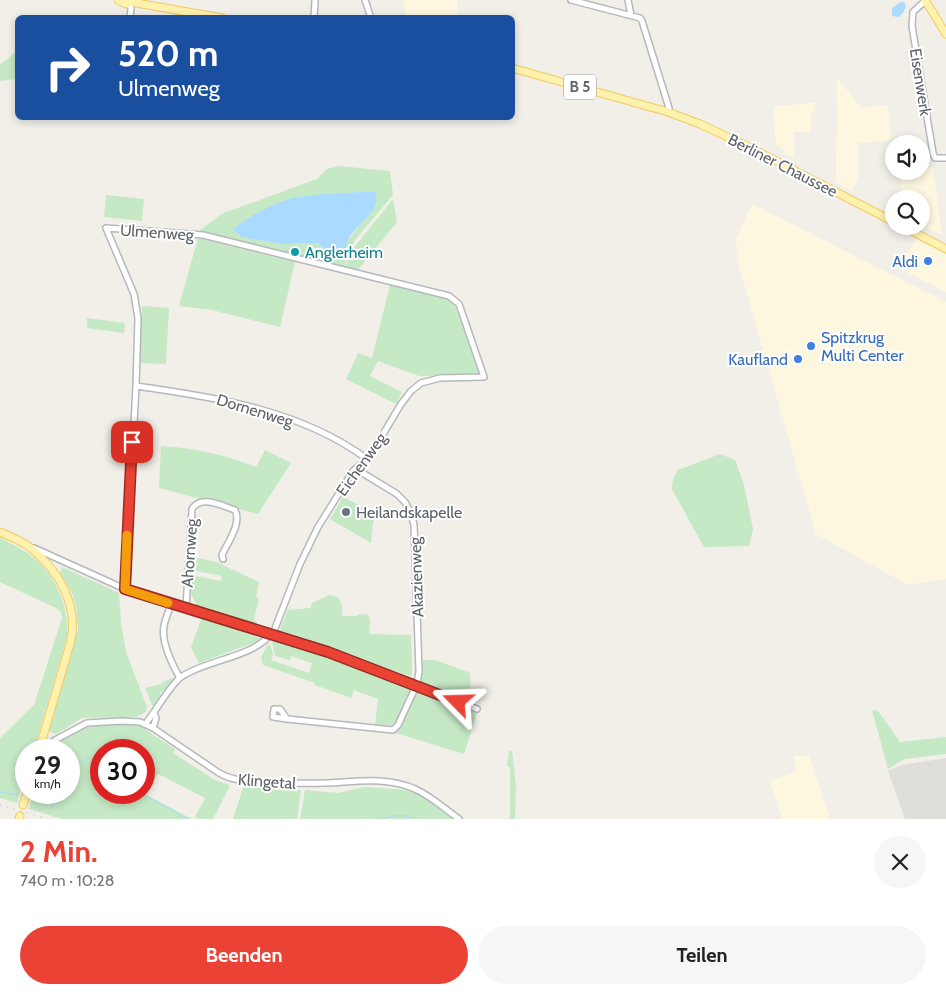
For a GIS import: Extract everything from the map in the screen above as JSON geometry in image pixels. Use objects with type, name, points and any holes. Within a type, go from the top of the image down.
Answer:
[{"type":"main road","points":[[118,0],[123,4],[131,2],[162,6],[207,15]]},
{"type":"main road","points":[[144,0],[162,6]]},
{"type":"main road","points":[[925,0],[946,34]]},
{"type":"main road","name":"Berliner Chaussee","points":[[515,69],[702,120],[885,213]]},
{"type":"main road","name":"Berliner Chaussee","points":[[670,111],[751,148],[885,217]]},
{"type":"main road","points":[[919,235],[946,249]]},
{"type":"main road","points":[[927,235],[946,245]]},
{"type":"main road","points":[[0,532],[26,545],[45,562],[66,592],[72,615],[72,636],[43,738]]},
{"type":"street","points":[[314,15],[315,0]]},
{"type":"street","points":[[365,0],[370,15]]},
{"type":"street","points":[[572,0],[640,18],[670,111]]},
{"type":"street","points":[[628,0],[631,15]]},
{"type":"street","name":"Eisenwerk","points":[[925,0],[913,12],[912,26],[933,153],[935,158],[946,158]]},
{"type":"street","points":[[130,15],[131,2]]},
{"type":"street","name":"Ulmenweg","points":[[125,589],[136,386],[137,307],[134,294],[106,228],[202,235],[449,296],[459,304],[484,377]]},
{"type":"street","name":"Eichenweg","points":[[271,635],[300,564],[318,527],[356,469],[370,456],[410,392],[421,383],[440,378],[484,377]]},
{"type":"street","name":"Dornenweg","points":[[136,386],[208,396],[268,412],[323,433],[367,459]]},
{"type":"street","name":"Akazienweg","points":[[356,469],[397,494],[406,502],[411,513],[414,525],[416,566],[417,684]]},
{"type":"street","name":"Ahornweg","points":[[186,608],[192,509],[198,503],[204,501],[235,510],[237,514],[237,521],[222,555],[223,559]]},
{"type":"street","points":[[26,545],[125,589],[328,652],[417,684],[477,709]]},
{"type":"street","points":[[171,604],[164,627],[164,635],[167,648],[180,678]]},
{"type":"street","points":[[146,723],[180,678],[202,666],[256,646],[271,635]]},
{"type":"street","points":[[287,719],[393,730],[398,725],[417,684]]},
{"type":"street","points":[[153,728],[156,718],[154,713]]},
{"type":"street","name":"Klingetal","points":[[57,739],[86,723],[122,720],[146,723],[219,773],[230,778],[254,782],[304,784],[363,780],[384,781],[414,788],[426,794],[459,819]]},
{"type":"street","points":[[43,738],[49,739]]},
{"type":"shaded area","points":[[403,0],[457,0],[457,15],[406,15]]},
{"type":"shaded area","points":[[839,80],[861,108],[888,105],[891,135],[885,135],[885,141],[858,143],[858,177],[852,191],[836,182],[837,81]]},
{"type":"shaded area","points":[[815,103],[815,112],[811,113],[811,132],[794,132],[794,158],[784,153],[784,150],[776,145],[773,106]]},
{"type":"shaded area","points":[[933,167],[942,235],[930,229],[930,190],[901,190],[900,180],[930,180],[930,168]]},
{"type":"shaded area","points":[[752,204],[946,302],[946,579],[908,585],[816,534],[738,263],[736,239]]},
{"type":"shaded area","points":[[917,239],[946,253],[946,292],[897,267]]},
{"type":"shaded area","points":[[794,756],[809,756],[830,819],[782,819],[770,781],[796,772]]},
{"type":"shaded area","points":[[946,758],[946,819],[905,819],[888,771],[902,765]]},
{"type":"green space","points":[[15,53],[15,79],[0,81],[0,65]]},
{"type":"green space","points":[[338,166],[390,171],[393,195],[355,240],[344,267],[199,231],[221,214],[317,179],[327,169]],"holes":[[[375,191],[371,213],[347,242],[331,255],[318,243],[282,244],[243,237],[233,229],[273,205],[299,197]]]},
{"type":"green space","points":[[106,195],[144,199],[142,221],[104,217]]},
{"type":"green space","points":[[393,199],[397,222],[358,270],[345,267],[353,249]]},
{"type":"green space","points":[[198,238],[295,262],[280,327],[212,310],[179,306]]},
{"type":"green space","points":[[390,285],[449,299],[454,303],[480,375],[419,376],[378,361],[370,376],[402,392],[396,404],[346,379],[358,353],[372,358]]},
{"type":"green space","points":[[142,306],[169,308],[166,364],[139,363]]},
{"type":"green space","points":[[87,318],[125,323],[124,333],[87,328]]},
{"type":"green space","points":[[161,446],[186,448],[210,453],[256,467],[265,450],[291,463],[258,514],[159,488]]},
{"type":"green space","points":[[720,454],[735,460],[744,485],[753,529],[749,546],[704,547],[672,489],[673,479],[678,470]]},
{"type":"green space","points":[[343,497],[376,514],[371,543],[330,519]]},
{"type":"green space","points":[[0,538],[34,558],[51,577],[58,588],[66,612],[67,625],[67,637],[37,739],[15,739],[15,802],[0,798],[0,738],[34,705],[62,618],[61,612],[56,608],[0,582]]},
{"type":"green space","points":[[193,557],[216,562],[259,582],[256,597],[259,598],[254,620],[257,622],[255,627],[198,608],[190,591],[190,575],[221,581],[222,576],[191,570]]},
{"type":"green space","points":[[62,567],[119,593],[126,652],[147,707],[146,712],[136,717],[82,718],[58,733],[54,734],[48,730],[78,629],[76,606],[72,593],[60,573]]},
{"type":"green space","points":[[330,595],[338,597],[342,605],[342,616],[368,614],[370,620],[369,634],[411,635],[412,674],[410,676],[279,632],[288,610],[310,608],[312,603]]},
{"type":"green space","points":[[202,617],[240,628],[239,631],[259,638],[259,641],[199,663],[191,647]]},
{"type":"green space","points":[[275,640],[325,654],[354,664],[353,668],[412,687],[398,721],[388,727],[375,725],[378,699],[354,690],[351,698],[263,665],[261,658],[270,644],[273,654],[271,660],[309,673],[312,663],[291,656],[290,660],[275,656],[272,642]]},
{"type":"green space","points":[[422,660],[435,660],[470,673],[471,705],[421,683]]},
{"type":"green space","points":[[174,678],[175,680],[167,689],[160,693],[161,697],[153,707],[145,688],[162,684],[162,682]]},
{"type":"green space","points":[[417,688],[478,711],[464,754],[396,733]]},
{"type":"green space","points":[[872,710],[878,711],[900,742],[946,737],[946,754],[904,759],[888,769]]},
{"type":"green space","points":[[95,725],[140,726],[175,749],[173,753],[215,780],[230,785],[213,819],[199,819],[195,817],[205,798],[158,774],[155,779],[155,739],[90,739],[90,804],[155,804],[155,799],[192,819],[62,819],[29,809],[30,804],[80,804],[80,739],[65,739]]},
{"type":"green space","points":[[509,750],[512,751],[516,786],[515,819],[510,819],[510,767],[507,766]]},
{"type":"green space","points":[[244,785],[301,790],[297,819],[233,819]]},
{"type":"green space","points":[[364,787],[409,790],[424,798],[453,819],[300,819],[305,790],[339,793]]},
{"type":"water","points":[[903,2],[905,3],[905,9],[903,12],[899,17],[892,16],[892,8]]},
{"type":"water","points":[[375,191],[375,206],[350,236],[346,245],[345,259],[331,255],[318,243],[282,244],[242,237],[233,229],[264,210],[289,199]]},
{"type":"waterway","points":[[80,762],[90,757]]},
{"type":"waterway","points":[[0,792],[15,795]]},
{"type":"waterway","points":[[155,801],[188,819]]},
{"type":"waterway","points":[[381,819],[393,816],[412,819]]},
{"type":"railway","points":[[0,805],[47,819]]},
{"type":"slow traffic","points":[[127,535],[125,589],[168,603]]},
{"type":"place","name":"Anglerheim","points":[[295,252]]},
{"type":"place","name":"Aldi","points":[[928,261]]},
{"type":"place","name":"Spitzkrug Multi Center","points":[[811,346]]},
{"type":"place","name":"Kaufland","points":[[798,359]]},
{"type":"place","name":"Heilandskapelle","points":[[346,512]]},
{"type":"route","points":[[132,442],[125,589],[328,652],[417,684],[458,702]]}]
